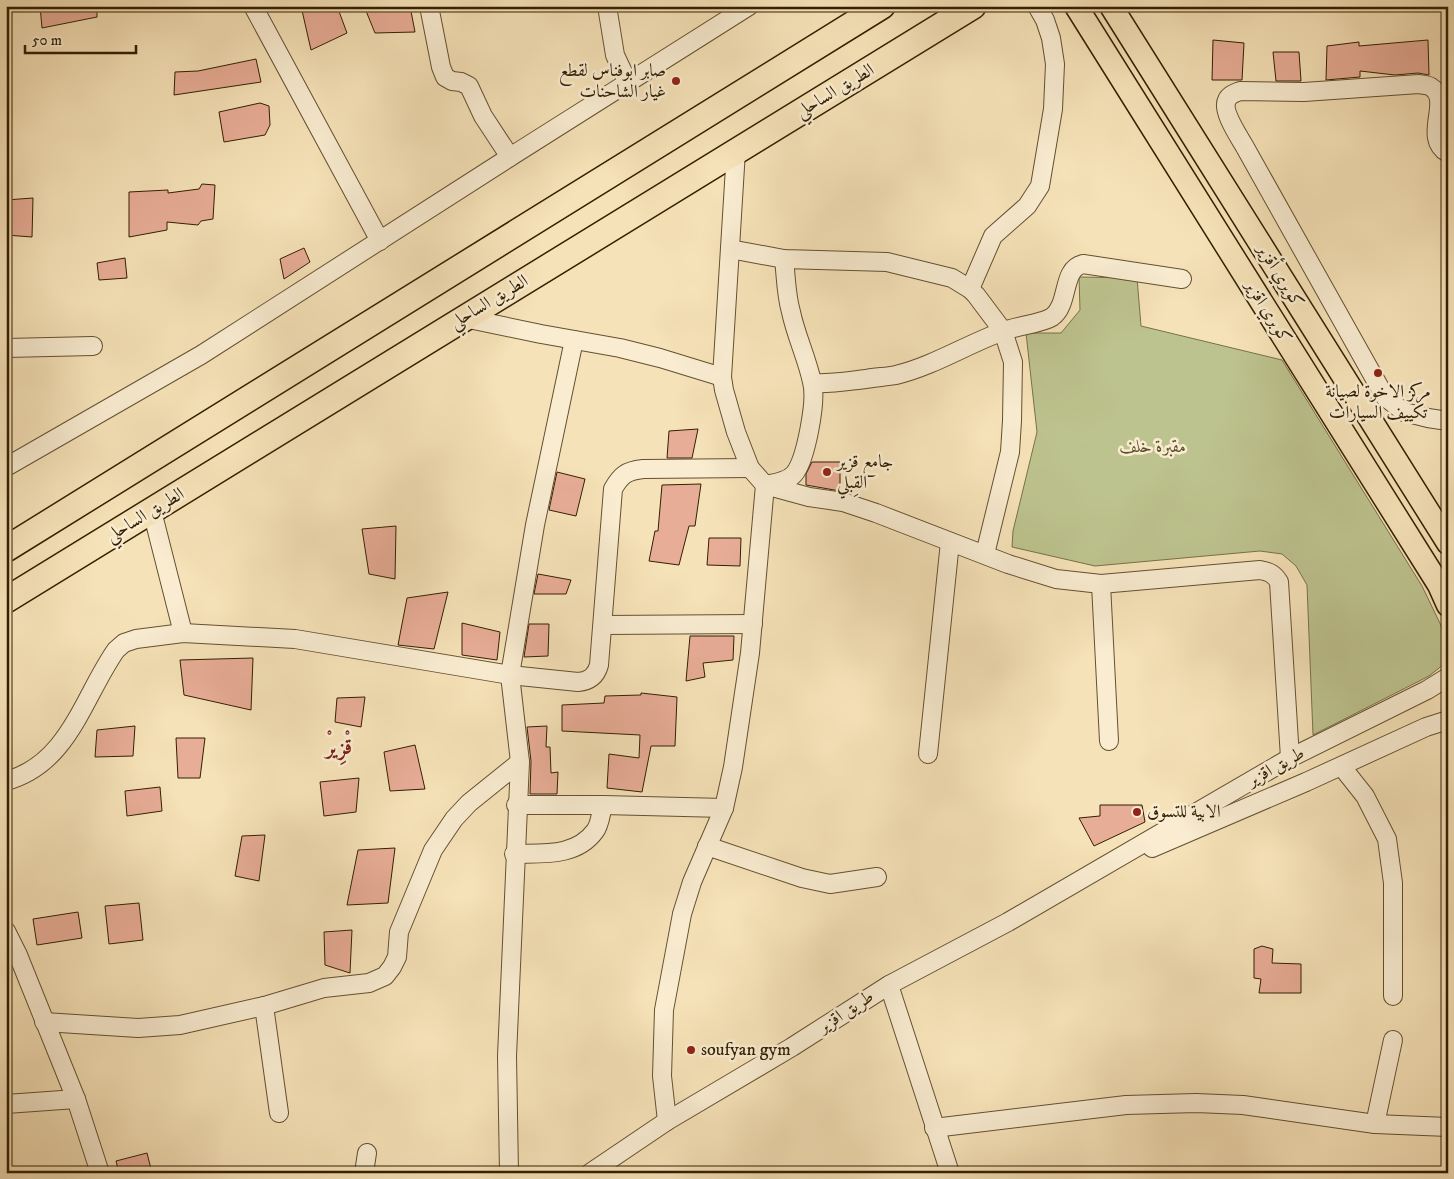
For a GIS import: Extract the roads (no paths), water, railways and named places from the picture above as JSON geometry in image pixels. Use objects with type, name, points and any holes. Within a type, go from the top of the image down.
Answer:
[{"type":"highway","points":[[6,549],[882,6]]},
{"type":"highway","name":"الطريق الساحلي","points":[[6,600],[973,6]]},
{"type":"main road","name":"كويري أقزير","points":[[1111,7],[1448,543]]},
{"type":"main road","name":"كوبري اقزير","points":[[1081,14],[1439,585],[1448,605]]},
{"type":"street","points":[[253,6],[380,241]]},
{"type":"street","points":[[429,6],[441,67],[445,77],[469,86],[483,116],[510,156]]},
{"type":"street","points":[[607,6],[615,55],[628,83]]},
{"type":"street","points":[[6,467],[200,355],[510,156],[749,6]]},
{"type":"street","points":[[970,289],[993,236],[1027,206],[1040,186],[1053,109],[1055,64],[1051,38],[1045,20],[1037,6]]},
{"type":"street","points":[[1448,153],[1438,143],[1436,130],[1440,110],[1438,94],[1432,87],[1420,84],[1304,92],[1240,91],[1231,95],[1226,101],[1225,110],[1385,397],[1404,412],[1448,421]]},
{"type":"street","points":[[736,151],[722,378],[736,432],[750,468],[765,485],[809,497],[843,502],[1056,580],[1101,584],[1260,570],[1269,572],[1279,582],[1290,758]]},
{"type":"street","points":[[730,249],[784,259],[887,262],[952,278],[970,289],[996,320],[1003,331],[1012,362],[1012,421],[1010,452],[985,554]]},
{"type":"street","points":[[765,485],[786,480],[794,474],[799,466],[811,422],[813,383],[790,309],[784,259]]},
{"type":"street","points":[[813,383],[826,384],[896,375],[925,365],[1003,331],[1054,316],[1058,311],[1071,271],[1076,266],[1083,264],[1182,279]]},
{"type":"street","points":[[464,318],[620,348],[660,358],[722,378]]},
{"type":"street","points":[[509,1173],[507,1056],[516,805],[520,762],[510,675],[535,525],[574,340]]},
{"type":"street","points":[[6,348],[92,346]]},
{"type":"street","points":[[6,781],[20,777],[37,768],[50,756],[74,726],[116,650],[124,643],[136,638],[183,632],[295,639],[510,675],[578,682],[592,678],[599,666],[613,489],[620,476],[632,470],[643,469],[750,468]]},
{"type":"street","points":[[667,1121],[662,1076],[664,1010],[682,914],[707,846],[724,808],[732,768],[754,624],[765,485]]},
{"type":"street","points":[[152,511],[183,632]]},
{"type":"street","points":[[928,754],[950,542]]},
{"type":"street","points":[[1101,584],[1110,741]]},
{"type":"street","points":[[602,625],[754,624]]},
{"type":"street","name":"طريق اقزير","points":[[590,1173],[667,1121],[792,1047],[889,984],[1008,922],[1109,864],[1170,826],[1290,758],[1427,690],[1448,677]]},
{"type":"street","name":"طريق اقزير","points":[[1109,864],[1185,835],[1426,727],[1448,720]]},
{"type":"street","points":[[44,1022],[138,1028],[180,1025],[264,1006],[324,988],[370,983],[385,976],[397,957],[399,932],[432,850],[454,819],[469,803],[520,762]]},
{"type":"street","points":[[1342,766],[1365,796],[1386,839],[1392,883],[1393,996]]},
{"type":"street","points":[[516,805],[724,808]]},
{"type":"street","points":[[514,854],[562,852],[579,846],[596,830],[603,805]]},
{"type":"street","points":[[707,846],[802,878],[830,884],[877,877]]},
{"type":"street","points":[[6,931],[18,955],[76,1099],[100,1173]]},
{"type":"street","points":[[889,984],[950,1173]]},
{"type":"street","points":[[264,1006],[279,1113]]},
{"type":"street","points":[[1375,1124],[1393,1040]]},
{"type":"street","points":[[6,1104],[76,1099]]},
{"type":"street","points":[[934,1128],[1126,1105],[1196,1102],[1243,1105],[1375,1124],[1448,1127]]},
{"type":"street","points":[[364,1173],[367,1153]]},
{"type":"place","name":"صابر ابوفناس لقطع غيار الشاحنات","points":[[676,81]]},
{"type":"place","name":"مركز الاخوة لصيانة تكييف السيارات","points":[[1378,373]]},
{"type":"place","name":"جامع قزير القِبلي","points":[[827,472]]},
{"type":"place","name":"الابية للتسوق","points":[[1137,812]]},
{"type":"place","name":"soufyan gym","points":[[691,1050]]},
{"type":"district","name":"قْزِيرْ","points":[[339,747]]},
{"type":"park label","name":"مقبرة خلف","points":[[1153,447]]}]
